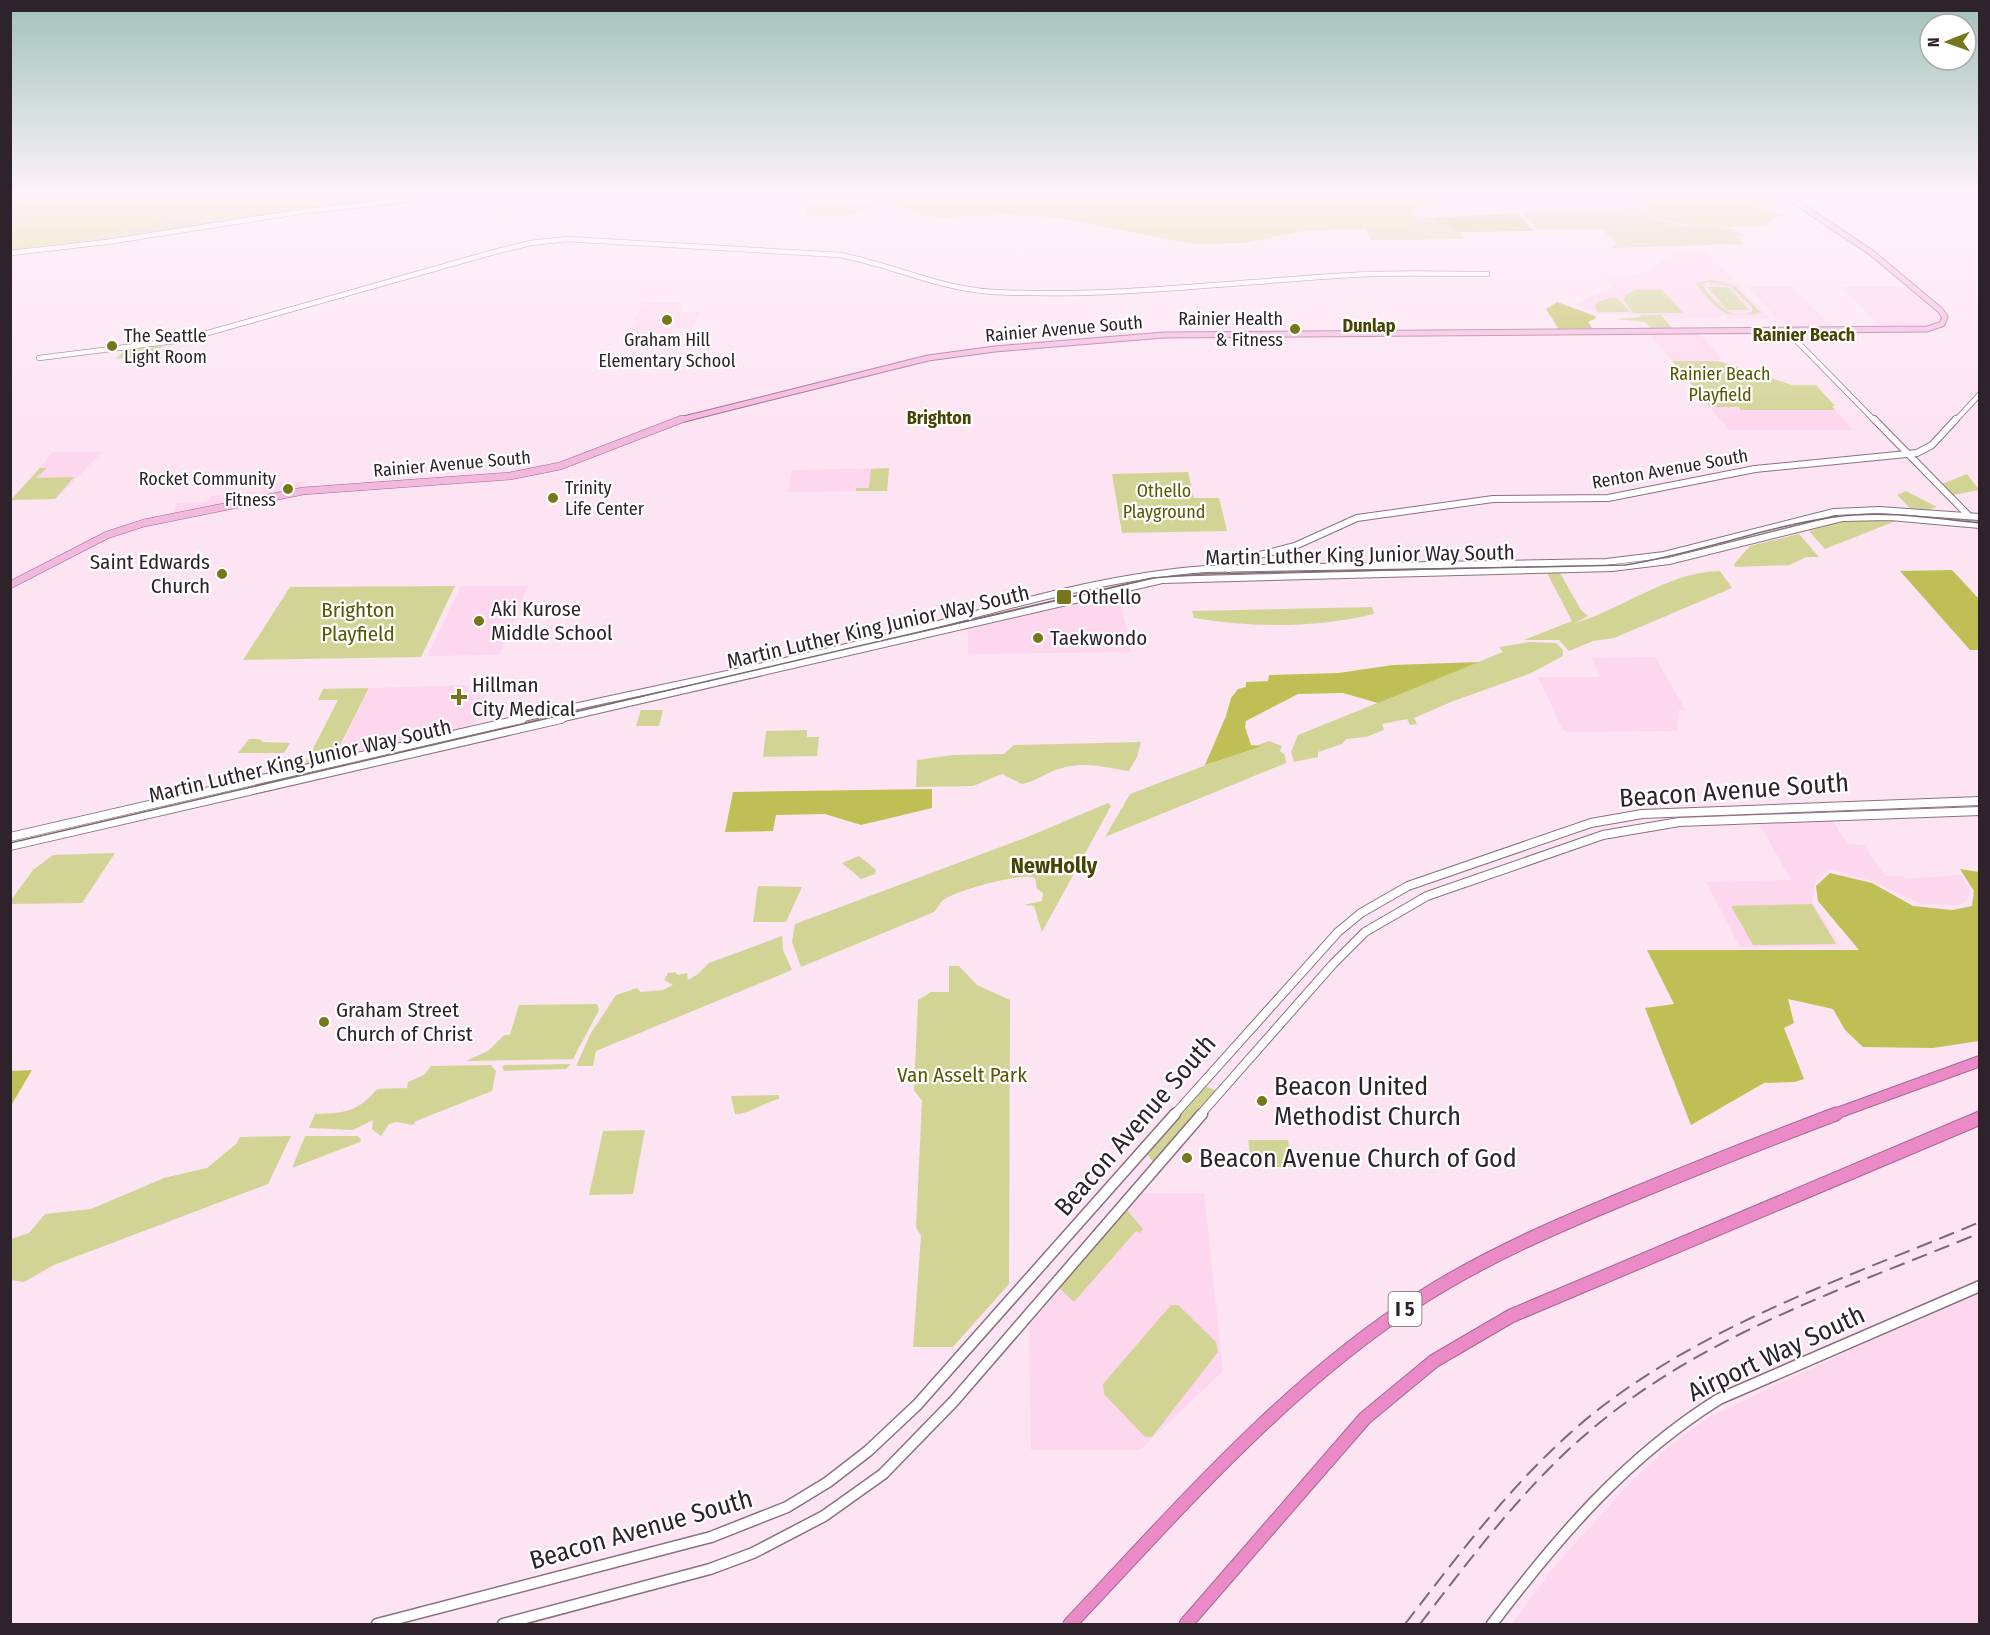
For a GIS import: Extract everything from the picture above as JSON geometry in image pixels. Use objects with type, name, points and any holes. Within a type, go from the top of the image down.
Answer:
[{"type":"highway","name":"I 5","points":[[1070,1624],[1275,1412],[1327,1367],[1391,1319],[1462,1273],[1543,1232],[1824,1117],[1980,1061]]},
{"type":"highway","points":[[1186,1624],[1365,1418],[1423,1368],[1461,1341],[1511,1316],[1980,1118]]},
{"type":"main road","points":[[39,358],[183,340],[433,269]]},
{"type":"main road","points":[[890,269],[939,285],[993,292],[1168,291],[1353,275],[1487,274]]},
{"type":"main road","name":"Rainier Avenue South","points":[[10,585],[107,535],[138,524],[296,492],[542,471],[575,461],[671,422],[947,355],[1164,335],[1927,329],[1942,324],[1945,317],[1937,307],[1892,269]]},
{"type":"main road","points":[[1786,330],[1955,503],[1980,525]]},
{"type":"main road","name":"Renton Avenue South","points":[[1229,569],[1232,562],[1295,546],[1357,518],[1493,499],[1608,498],[1755,469],[1908,455],[1923,451],[1932,445],[1980,394]]},
{"type":"main road","points":[[1952,515],[1957,511],[1955,503]]},
{"type":"main road","name":"Martin Luther King Junior Way South","points":[[10,837],[875,640],[1112,581],[1178,570],[1617,561],[1677,552],[1824,513],[1879,510],[1980,517]]},
{"type":"main road","name":"Martin Luther King Junior Way South","points":[[10,846],[1113,590],[1175,578],[1611,568],[1669,561],[1842,518],[1890,516],[1980,525]]},
{"type":"main road","points":[[1232,576],[1242,560]]},
{"type":"main road","points":[[1229,569],[1232,576]]},
{"type":"main road","name":"Beacon Avenue South","points":[[377,1624],[711,1537],[787,1507],[828,1482],[868,1451],[917,1405],[1313,958],[1338,932],[1385,897],[1442,873],[1592,823],[1642,814],[1980,801]]},
{"type":"main road","name":"Beacon Avenue South","points":[[503,1624],[710,1569],[753,1553],[824,1516],[883,1474],[954,1401],[1021,1320],[1326,972],[1365,932],[1410,904],[1603,835],[1648,825],[1980,811]]},
{"type":"main road","name":"Airport Way South","points":[[1492,1624],[1550,1547],[1589,1504],[1629,1465],[1688,1418],[1719,1399],[1980,1286]]},
{"type":"shaded area","points":[[1648,269],[1723,269],[1771,319],[1730,319],[1727,316],[1669,319],[1661,315],[1597,313],[1574,304],[1613,287],[1604,276],[1639,275]]},
{"type":"shaded area","points":[[1747,287],[1792,287],[1833,328],[1787,329]]},
{"type":"shaded area","points":[[1840,287],[1910,287],[1933,305],[1942,316],[1941,321],[1938,325],[1925,328],[1883,328]]},
{"type":"shaded area","points":[[1557,302],[1595,316],[1596,318],[1588,322],[1592,328],[1559,329],[1546,309]]},
{"type":"shaded area","name":"Graham Hill Elementary School","points":[[642,303],[684,303],[681,312],[701,312],[692,328],[672,328],[669,337],[628,337]]},
{"type":"shaded area","points":[[1699,333],[1722,360],[1672,361],[1650,334]]},
{"type":"shaded area","points":[[1710,407],[1739,407],[1741,410],[1835,410],[1853,430],[1729,430]]},
{"type":"shaded area","points":[[53,452],[102,452],[56,499],[11,500]]},
{"type":"shaded area","points":[[889,468],[887,491],[788,492],[792,470]]},
{"type":"shaded area","points":[[286,481],[305,482],[299,489],[174,513],[176,503],[206,502],[211,496],[261,491],[265,486]]},
{"type":"shaded area","points":[[1952,570],[1979,599],[1979,650],[1970,650],[1900,571]]},
{"type":"shaded area","name":"Aki Kurose Middle School","points":[[461,586],[528,586],[499,655],[427,656]]},
{"type":"shaded area","points":[[1113,594],[1120,596],[1131,652],[968,654],[968,628]]},
{"type":"shaded area","points":[[1655,657],[1686,711],[1679,710],[1677,731],[1567,732],[1563,730],[1538,677],[1601,677],[1591,658]]},
{"type":"shaded area","points":[[1479,662],[1378,703],[1343,693],[1298,694],[1246,721],[1245,727],[1251,745],[1262,746],[1205,765],[1226,716],[1231,698],[1238,689],[1246,687],[1246,682],[1268,681],[1269,675],[1338,673],[1393,665]]},
{"type":"shaded area","points":[[469,685],[468,690],[488,690],[472,729],[332,762],[370,688]]},
{"type":"shaded area","points":[[932,789],[932,808],[861,825],[825,814],[776,815],[773,831],[725,832],[733,792]]},
{"type":"shaded area","points":[[1832,820],[1848,844],[1864,845],[1885,876],[1903,876],[1905,879],[1961,875],[1970,891],[1967,900],[1959,905],[1921,904],[1872,881],[1830,869],[1816,881],[1812,902],[1841,946],[1740,947],[1706,882],[1791,880],[1759,823]]},
{"type":"shaded area","points":[[1960,869],[1979,872],[1979,1041],[1933,1048],[1863,1047],[1845,1030],[1833,1009],[1788,999],[1794,1023],[1784,1028],[1804,1079],[1795,1082],[1764,1083],[1691,1125],[1645,1008],[1674,1004],[1647,950],[1859,950],[1818,901],[1816,886],[1830,873],[1872,883],[1913,906],[1952,910],[1972,906],[1974,891]]},
{"type":"shaded area","points":[[32,1070],[12,1104],[11,1104],[11,1071]]},
{"type":"shaded area","points":[[1139,1193],[1204,1193],[1223,1371],[1140,1450],[1031,1450],[1029,1326]]},
{"type":"shaded area","points":[[1979,1294],[1979,1624],[1512,1624],[1553,1568],[1625,1488],[1667,1448],[1709,1417],[1857,1347]]},
{"type":"green space","points":[[1711,280],[1735,286],[1761,313],[1737,315],[1722,311],[1695,283]],"holes":[[[1707,282],[1731,286],[1752,308],[1752,312],[1737,314],[1724,309],[1703,285]]]},
{"type":"green space","points":[[1707,287],[1728,287],[1749,310],[1727,310]]},
{"type":"green space","points":[[1635,290],[1662,290],[1683,313],[1633,313],[1624,300],[1626,295]]},
{"type":"green space","points":[[1618,298],[1630,312],[1597,312],[1595,306],[1597,302]]},
{"type":"green space","points":[[1640,315],[1661,315],[1672,328],[1651,328],[1645,322],[1615,319],[1641,317]]},
{"type":"green space","points":[[163,346],[154,356],[115,359],[126,350]]},
{"type":"green space","name":"Rainier Beach Playfield","points":[[1672,361],[1718,361],[1792,385],[1816,385],[1835,406],[1832,406],[1835,410],[1741,410],[1739,407],[1710,407]]},
{"type":"green space","points":[[40,468],[47,468],[36,478],[74,477],[55,499],[11,500]]},
{"type":"green space","points":[[889,468],[887,491],[856,491],[856,488],[869,488],[871,469]]},
{"type":"green space","name":"Othello Playground","points":[[1188,472],[1194,498],[1219,498],[1227,531],[1122,533],[1112,474]]},
{"type":"green space","points":[[1967,474],[1979,490],[1953,495],[1942,484]]},
{"type":"green space","points":[[1906,491],[1937,507],[1928,510],[1911,509],[1897,495]]},
{"type":"green space","points":[[1891,519],[1896,521],[1825,549],[1809,531],[1840,521]]},
{"type":"green space","points":[[1799,534],[1819,557],[1806,557],[1790,565],[1735,567],[1734,564],[1750,546]]},
{"type":"green space","points":[[1720,571],[1732,588],[1614,638],[1593,641],[1569,651],[1559,640],[1524,640],[1572,621],[1547,573],[1560,573],[1581,610],[1588,616],[1575,623],[1664,584],[1701,573]]},
{"type":"green space","name":"Brighton Playfield","points":[[455,586],[421,657],[243,660],[290,587]]},
{"type":"green space","points":[[1372,607],[1374,614],[1352,619],[1284,625],[1239,624],[1194,618],[1192,611]]},
{"type":"green space","points":[[1530,642],[1556,643],[1563,650],[1563,656],[1529,674],[1414,718],[1417,724],[1410,725],[1407,719],[1382,724],[1384,730],[1366,737],[1346,739],[1342,744],[1318,752],[1318,757],[1294,762],[1291,752],[1298,735],[1503,652],[1499,647]]},
{"type":"green space","points":[[369,688],[332,761],[303,768],[338,700],[318,700],[323,689]]},
{"type":"green space","points":[[641,710],[663,710],[659,726],[636,726]]},
{"type":"green space","points":[[807,730],[807,737],[819,737],[817,756],[763,757],[766,731]]},
{"type":"green space","points":[[249,739],[290,743],[284,753],[238,753]]},
{"type":"green space","points":[[1269,741],[1282,746],[1280,751],[1285,755],[1286,763],[1105,837],[1130,794]]},
{"type":"green space","points":[[1141,742],[1137,757],[1129,771],[1083,765],[1053,771],[1022,784],[1002,774],[973,786],[916,787],[917,760],[953,755],[1004,754],[1014,745]]},
{"type":"green space","points":[[1108,803],[1111,806],[1042,932],[1034,906],[1024,905],[1042,901],[1043,893],[1037,889],[1035,878],[1016,878],[988,883],[950,896],[943,900],[934,912],[801,967],[792,942],[795,924],[1025,838]]},
{"type":"green space","points":[[115,853],[82,903],[11,904],[11,900],[33,870],[53,855]]},
{"type":"green space","points":[[859,856],[876,870],[875,874],[861,879],[842,863]]},
{"type":"green space","points":[[758,886],[802,887],[786,922],[753,922]]},
{"type":"green space","points":[[1812,904],[1836,944],[1753,945],[1731,906]]},
{"type":"green space","points":[[782,936],[783,950],[792,970],[596,1051],[593,1066],[576,1066],[591,1033],[616,995],[637,988],[641,992],[663,990],[673,985],[664,980],[668,973],[675,972],[678,975],[687,973],[688,980],[709,963]]},
{"type":"green space","name":"Van Asselt Park","points":[[949,966],[959,966],[977,985],[1010,1000],[1009,1284],[953,1347],[913,1347],[921,1236],[916,1227],[922,1101],[914,1090],[918,1000],[931,992],[949,992]]},
{"type":"green space","points":[[597,1004],[599,1010],[573,1059],[466,1061],[488,1051],[504,1035],[510,1035],[519,1005]]},
{"type":"green space","points":[[571,1064],[566,1069],[504,1071],[502,1067],[505,1065]]},
{"type":"green space","points":[[491,1065],[496,1071],[492,1091],[416,1121],[413,1125],[396,1122],[389,1124],[381,1136],[372,1129],[373,1120],[353,1130],[309,1128],[315,1114],[350,1110],[364,1102],[377,1089],[407,1088],[408,1082],[424,1075],[431,1066]]},
{"type":"green space","points":[[1205,1086],[1217,1091],[1155,1164],[1146,1153]]},
{"type":"green space","points":[[779,1095],[779,1099],[739,1114],[735,1114],[731,1096]]},
{"type":"green space","points":[[645,1130],[633,1194],[589,1195],[603,1131]]},
{"type":"green space","points":[[291,1136],[268,1184],[54,1265],[24,1282],[11,1280],[11,1239],[29,1233],[45,1214],[91,1209],[164,1178],[207,1168],[236,1144],[240,1137]]},
{"type":"green space","points":[[305,1136],[357,1136],[361,1139],[360,1142],[292,1168]]},
{"type":"green space","points":[[1248,1140],[1288,1140],[1293,1167],[1252,1167]]},
{"type":"green space","points":[[1126,1209],[1143,1229],[1140,1233],[1136,1231],[1074,1302],[1059,1288]]},
{"type":"green space","points":[[1171,1305],[1178,1305],[1216,1342],[1218,1352],[1152,1437],[1145,1437],[1104,1394],[1103,1384]]},
{"type":"tram line","points":[[10,843],[1152,578],[1203,574],[1625,565],[1678,554],[1781,527],[1834,517],[1871,514],[1980,523]]},
{"type":"railway","points":[[1405,1624],[1494,1512],[1542,1459],[1595,1412],[1639,1381],[1684,1352],[1781,1304],[1980,1222]]},
{"type":"railway","points":[[1420,1624],[1526,1493],[1598,1424],[1641,1392],[1687,1363],[1782,1314],[1980,1233]]},
{"type":"place","name":"Graham Hill Elementary School","points":[[667,320]]},
{"type":"place","name":"Rainier Health & Fitness","points":[[1295,329]]},
{"type":"place","name":"The Seattle Light Room","points":[[112,346]]},
{"type":"place","name":"Rocket Community Fitness","points":[[288,489]]},
{"type":"place","name":"Trinity Life Center","points":[[553,498]]},
{"type":"place","name":"Saint Edwards Church","points":[[222,574]]},
{"type":"place","name":"Othello","points":[[1064,597]]},
{"type":"place","name":"Aki Kurose Middle School","points":[[479,621]]},
{"type":"place","name":"Taekwondo","points":[[1038,638]]},
{"type":"place","name":"Hillman City Medical","points":[[459,697]]},
{"type":"place","name":"Graham Street Church of Christ","points":[[324,1022]]},
{"type":"place","name":"Beacon United Methodist Church","points":[[1262,1101]]},
{"type":"place","name":"Beacon Avenue Church of God","points":[[1187,1158]]},
{"type":"district","name":"Dunlap","points":[[1369,326]]},
{"type":"district","name":"Rainier Beach","points":[[1804,335]]},
{"type":"district","name":"Brighton","points":[[939,418]]},
{"type":"district","name":"NewHolly","points":[[1054,865]]}]
